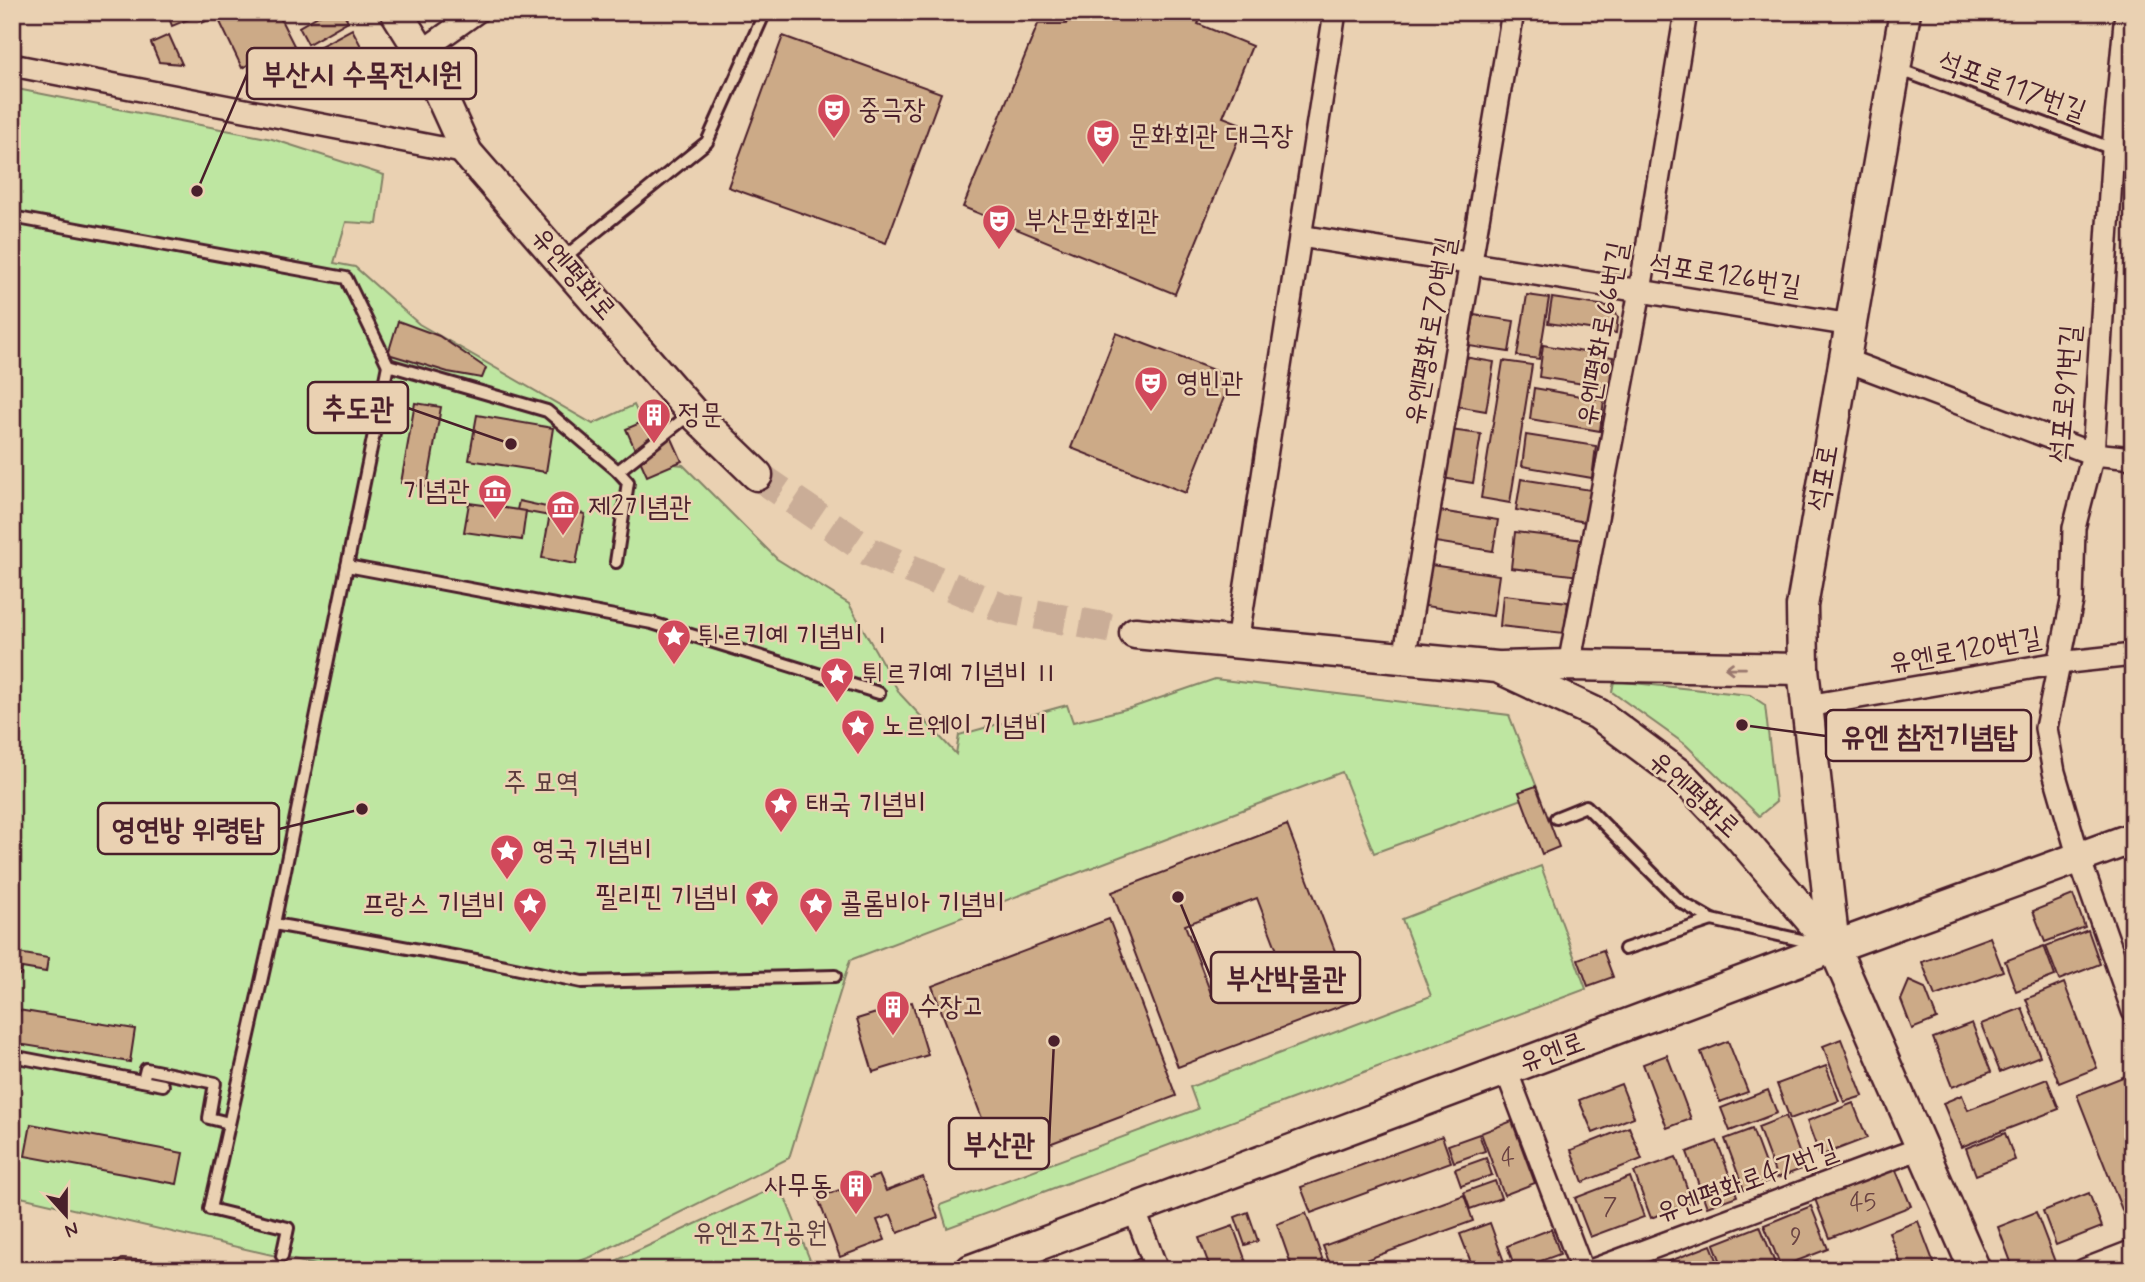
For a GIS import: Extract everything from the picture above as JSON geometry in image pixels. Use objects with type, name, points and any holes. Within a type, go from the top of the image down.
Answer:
[{"type":"main road","name":"유엔평화로","points":[[397,12],[421,52],[467,153],[692,412],[757,475]]},
{"type":"main road","name":"석포로","points":[[1834,947],[1803,669],[1802,606],[1905,12]]},
{"type":"main road","name":"유엔평화로","points":[[1135,634],[1497,667],[1598,714],[1684,778],[1740,837],[1834,947],[1975,1270]]},
{"type":"main road","points":[[1497,667],[1569,665],[1803,669]]},
{"type":"main road","name":"유엔로","points":[[971,1270],[2133,838]]},
{"type":"street","points":[[421,52],[477,12]]},
{"type":"street","points":[[1237,643],[1335,12]]},
{"type":"street","name":"유엔평화로70번길","points":[[1404,659],[1513,12]]},
{"type":"street","name":"유엔평화로66번길","points":[[1569,665],[1640,291],[1686,12]]},
{"type":"street","name":"석포로91번길","points":[[2126,12],[2113,149],[2093,454],[2074,528],[2072,601],[2046,728],[2054,772],[2079,858],[2133,1011]]},
{"type":"street","points":[[12,65],[467,153]]},
{"type":"street","name":"석포로126번길","points":[[1300,236],[1851,325]]},
{"type":"street","points":[[1844,360],[2093,454],[2133,458]]},
{"type":"street","name":"유엔로120번길","points":[[1807,706],[2059,663],[2133,655]]},
{"type":"street","points":[[1506,1070],[1582,1270]]},
{"type":"street","name":"유엔평화로47번길","points":[[1593,1270],[1921,1147]]},
{"type":"street","points":[[1134,1209],[1157,1270]]},
{"type":"street","points":[[2084,1270],[2133,1251]]},
{"type":"lane","points":[[561,260],[707,142],[765,12]]},
{"type":"lane","name":"석포로117번길","points":[[1895,68],[2113,149]]},
{"type":"lane","points":[[12,217],[346,278],[388,365],[274,924],[209,1209],[288,1228],[282,1256]]},
{"type":"lane","points":[[388,365],[547,411],[618,471],[628,482],[616,562]]},
{"type":"lane","points":[[618,471],[692,412]]},
{"type":"lane","points":[[347,566],[652,623],[879,693]]},
{"type":"lane","points":[[1556,818],[1586,806],[1681,902],[1712,920],[1834,947]]},
{"type":"lane","points":[[1625,949],[1712,920]]},
{"type":"lane","points":[[274,924],[582,982],[835,976]]},
{"type":"lane","points":[[12,1056],[163,1085]]},
{"type":"lane","points":[[144,1081],[146,1069],[215,1083],[209,1118],[229,1123]]},
{"type":"green space","name":"주 묘역","points":[[12,88],[272,139],[384,175],[377,224],[346,222],[334,263],[355,267],[419,324],[593,424],[634,405],[642,422],[674,464],[683,465],[777,559],[849,604],[900,694],[956,754],[959,735],[1067,705],[1073,722],[1134,707],[1215,679],[1509,715],[1539,793],[1374,853],[1342,772],[850,960],[789,1158],[591,1257],[554,1270],[337,1270],[12,1195]]},
{"type":"green space","points":[[1614,681],[1750,695],[1765,705],[1776,802],[1759,816],[1686,745],[1612,692]]},
{"type":"green space","points":[[1541,866],[1586,989],[947,1228],[940,1205],[1198,1109],[1190,1087],[1431,996],[1402,919]]},
{"type":"green space","name":"유엔조각공원","points":[[780,1185],[814,1270],[596,1270]]},
{"type":"building","points":[[167,12],[192,12],[194,17],[172,26]]},
{"type":"building","points":[[196,12],[225,12],[202,23]]},
{"type":"building","points":[[240,12],[277,12],[306,69],[288,78],[275,51],[242,68],[220,22]]},
{"type":"building","points":[[325,12],[343,12],[348,21],[308,44],[299,27]]},
{"type":"building","name":"문화회관 대극장","points":[[1071,12],[1203,12],[1198,24],[1252,46],[1223,117],[1244,125],[1175,294],[963,207],[1038,24],[1066,24]]},
{"type":"building","points":[[352,29],[361,46],[322,68],[313,50]]},
{"type":"building","points":[[169,35],[182,64],[159,62],[151,43]]},
{"type":"building","name":"중극장","points":[[783,36],[941,93],[886,243],[728,187]]},
{"type":"building","points":[[1527,295],[1549,298],[1539,359],[1517,356]]},
{"type":"building","points":[[1552,298],[1613,307],[1618,317],[1616,333],[1548,323]]},
{"type":"building","points":[[1474,315],[1514,321],[1509,352],[1469,346]]},
{"type":"building","points":[[398,321],[439,336],[486,368],[482,378],[448,372],[388,354]]},
{"type":"building","name":"영빈관","points":[[1116,333],[1232,377],[1186,493],[1071,448]]},
{"type":"building","points":[[1543,345],[1613,357],[1609,388],[1539,377]]},
{"type":"building","points":[[1464,357],[1494,362],[1486,411],[1456,406]]},
{"type":"building","points":[[1503,361],[1532,365],[1510,503],[1481,498]]},
{"type":"building","points":[[1534,388],[1604,400],[1600,431],[1530,419]]},
{"type":"building","points":[[415,403],[441,407],[427,487],[401,483]]},
{"type":"building","name":"정문","points":[[661,414],[682,461],[647,476],[626,429]]},
{"type":"building","points":[[477,415],[553,428],[546,472],[469,460]]},
{"type":"building","points":[[1450,430],[1481,434],[1473,483],[1442,478]]},
{"type":"building","points":[[1526,435],[1596,446],[1592,478],[1522,466]]},
{"type":"building","points":[[1521,479],[1591,490],[1586,522],[1516,510]]},
{"type":"building","points":[[519,501],[551,508],[550,516],[517,510]]},
{"type":"building","name":"기념관","points":[[469,503],[526,511],[522,540],[464,532]]},
{"type":"building","name":"제2기념관","points":[[551,508],[585,514],[576,564],[542,558]]},
{"type":"building","points":[[1440,511],[1498,520],[1493,551],[1435,542]]},
{"type":"building","points":[[1515,532],[1584,540],[1580,576],[1511,568]]},
{"type":"building","points":[[1431,565],[1499,575],[1493,616],[1425,606]]},
{"type":"building","points":[[1503,595],[1568,602],[1564,633],[1500,626]]},
{"type":"building","points":[[1536,786],[1559,847],[1542,854],[1519,792]]},
{"type":"building","points":[[1287,825],[1354,1001],[1178,1067],[1112,892]],"holes":[[[1257,898],[1284,969],[1212,996],[1185,925]]]},
{"type":"building","points":[[2073,895],[2085,927],[2045,942],[2033,911]]},
{"type":"building","points":[[1109,919],[1176,1096],[999,1163],[932,986]]},
{"type":"building","points":[[2088,930],[2100,964],[2059,980],[2046,946]]},
{"type":"building","points":[[1990,937],[2003,971],[1935,996],[1922,962]]},
{"type":"building","points":[[2044,946],[2055,976],[2016,991],[2005,961]]},
{"type":"building","points":[[1603,950],[1613,977],[1588,986],[1578,959]]},
{"type":"building","points":[[12,952],[48,958],[46,972],[22,968],[21,975],[12,974]]},
{"type":"building","points":[[1909,981],[1925,988],[1937,1019],[1912,1029],[1901,1000]]},
{"type":"building","points":[[2064,983],[2097,1068],[2059,1083],[2026,999]]},
{"type":"building","name":"수장고","points":[[912,1002],[928,1055],[873,1072],[857,1019]]},
{"type":"building","points":[[2022,1008],[2040,1056],[2000,1072],[1981,1024]]},
{"type":"building","points":[[12,1009],[135,1029],[130,1062],[12,1043]]},
{"type":"building","points":[[1972,1023],[1991,1072],[1952,1087],[1933,1038]]},
{"type":"building","points":[[1841,1039],[1863,1096],[1844,1102],[1823,1046]]},
{"type":"building","points":[[1728,1041],[1748,1092],[1720,1102],[1701,1052]]},
{"type":"building","points":[[1667,1055],[1691,1119],[1667,1128],[1643,1064]]},
{"type":"building","points":[[1826,1066],[1839,1101],[1790,1119],[1777,1084]]},
{"type":"building","points":[[2133,1073],[2133,1212],[2124,1215],[2077,1095]]},
{"type":"building","points":[[2047,1079],[2059,1109],[1961,1147],[1943,1103],[1962,1095],[1968,1110]]},
{"type":"building","points":[[1621,1084],[1634,1117],[1593,1133],[1579,1100]]},
{"type":"building","points":[[1768,1090],[1777,1113],[1730,1131],[1721,1108]]},
{"type":"building","points":[[1853,1103],[1867,1138],[1820,1156],[1807,1121]]},
{"type":"building","points":[[1786,1116],[1805,1168],[1777,1178],[1758,1127]]},
{"type":"building","points":[[1512,1121],[1535,1183],[1504,1195],[1481,1133]]},
{"type":"building","points":[[31,1124],[183,1153],[177,1184],[25,1156]]},
{"type":"building","points":[[1629,1127],[1642,1159],[1583,1182],[1571,1150]]},
{"type":"building","points":[[1752,1129],[1771,1180],[1744,1190],[1725,1139]]},
{"type":"building","points":[[2005,1133],[2015,1160],[1976,1175],[1966,1148]]},
{"type":"building","points":[[1479,1134],[1485,1151],[1454,1162],[1448,1145]]},
{"type":"building","points":[[1442,1136],[1451,1162],[1311,1213],[1301,1187]]},
{"type":"building","points":[[1717,1141],[1737,1196],[1707,1207],[1687,1152]]},
{"type":"building","points":[[1676,1157],[1692,1202],[1651,1218],[1634,1172]]},
{"type":"building","points":[[1486,1158],[1492,1175],[1461,1186],[1455,1169]]},
{"type":"building","points":[[1895,1168],[1911,1206],[1830,1238],[1815,1199]]},
{"type":"building","name":"사무동","points":[[879,1175],[886,1191],[923,1177],[938,1218],[898,1233],[891,1215],[877,1220],[885,1240],[840,1257],[818,1198]]},
{"type":"building","points":[[1630,1177],[1644,1217],[1590,1237],[1575,1198]]},
{"type":"building","points":[[1495,1181],[1501,1198],[1470,1209],[1464,1192]]},
{"type":"building","points":[[2089,1193],[2102,1227],[2056,1245],[2043,1211]]},
{"type":"building","points":[[1464,1195],[1473,1221],[1332,1270],[1323,1246]]},
{"type":"building","points":[[1811,1206],[1828,1249],[1781,1267],[1764,1225]]},
{"type":"building","points":[[1248,1212],[1258,1241],[1245,1245],[1235,1217]]},
{"type":"building","points":[[2036,1212],[2055,1262],[2034,1270],[2014,1270],[1998,1227]]},
{"type":"building","points":[[1306,1213],[1324,1264],[1308,1270],[1293,1270],[1277,1224]]},
{"type":"building","points":[[1918,1221],[1935,1266],[1926,1270],[1903,1270],[1889,1232]]},
{"type":"building","points":[[1490,1223],[1507,1270],[1474,1270],[1460,1234]]},
{"type":"building","points":[[1233,1226],[1249,1270],[1211,1270],[1199,1238]]},
{"type":"building","points":[[1760,1226],[1777,1268],[1724,1270],[1714,1244]]},
{"type":"building","points":[[1551,1229],[1560,1254],[1516,1270],[1507,1246]]},
{"type":"building","points":[[1711,1245],[1721,1270],[1647,1270]]},
{"type":"building","points":[[1141,1258],[1146,1270],[1108,1270]]},
{"type":"building","points":[[122,1259],[168,1262],[167,1270],[109,1270]]},
{"type":"tunnel","points":[[757,475],[870,552],[1002,608],[1135,633]]},
{"type":"place","name":"중극장","points":[[834,140]]},
{"type":"place","name":"문화회관 대극장","points":[[1103,166]]},
{"type":"place","name":"부산시 수목전시원","points":[[197,191]]},
{"type":"place","name":"부산문화회관","points":[[999,251]]},
{"type":"place","name":"영빈관","points":[[1151,413]]},
{"type":"place","name":"추도관","points":[[511,444]]},
{"type":"place","name":"정문","points":[[654,445]]},
{"type":"place","name":"기념관","points":[[495,521]]},
{"type":"place","name":"제2기념관","points":[[563,537]]},
{"type":"place","name":"튀르키예 기념비 Ⅰ","points":[[674,666]]},
{"type":"place","name":"튀르키예 기념비 Ⅱ","points":[[837,704]]},
{"type":"place","name":"유엔 참전기념탑","points":[[1742,725]]},
{"type":"place","name":"노르웨이 기념비","points":[[858,756]]},
{"type":"place","name":"영연방 위령탑","points":[[362,809]]},
{"type":"place","name":"태국 기념비","points":[[781,834]]},
{"type":"place","name":"영국 기념비","points":[[507,881]]},
{"type":"place","name":"부산박물관","points":[[1178,897]]},
{"type":"place","name":"필리핀 기념비","points":[[762,927]]},
{"type":"place","name":"프랑스 기념비","points":[[530,934]]},
{"type":"place","name":"콜롬비아 기념비","points":[[816,934]]},
{"type":"place","name":"수장고","points":[[893,1037]]},
{"type":"place","name":"부산관","points":[[1054,1041]]},
{"type":"place","name":"사무동","points":[[856,1216]]}]
